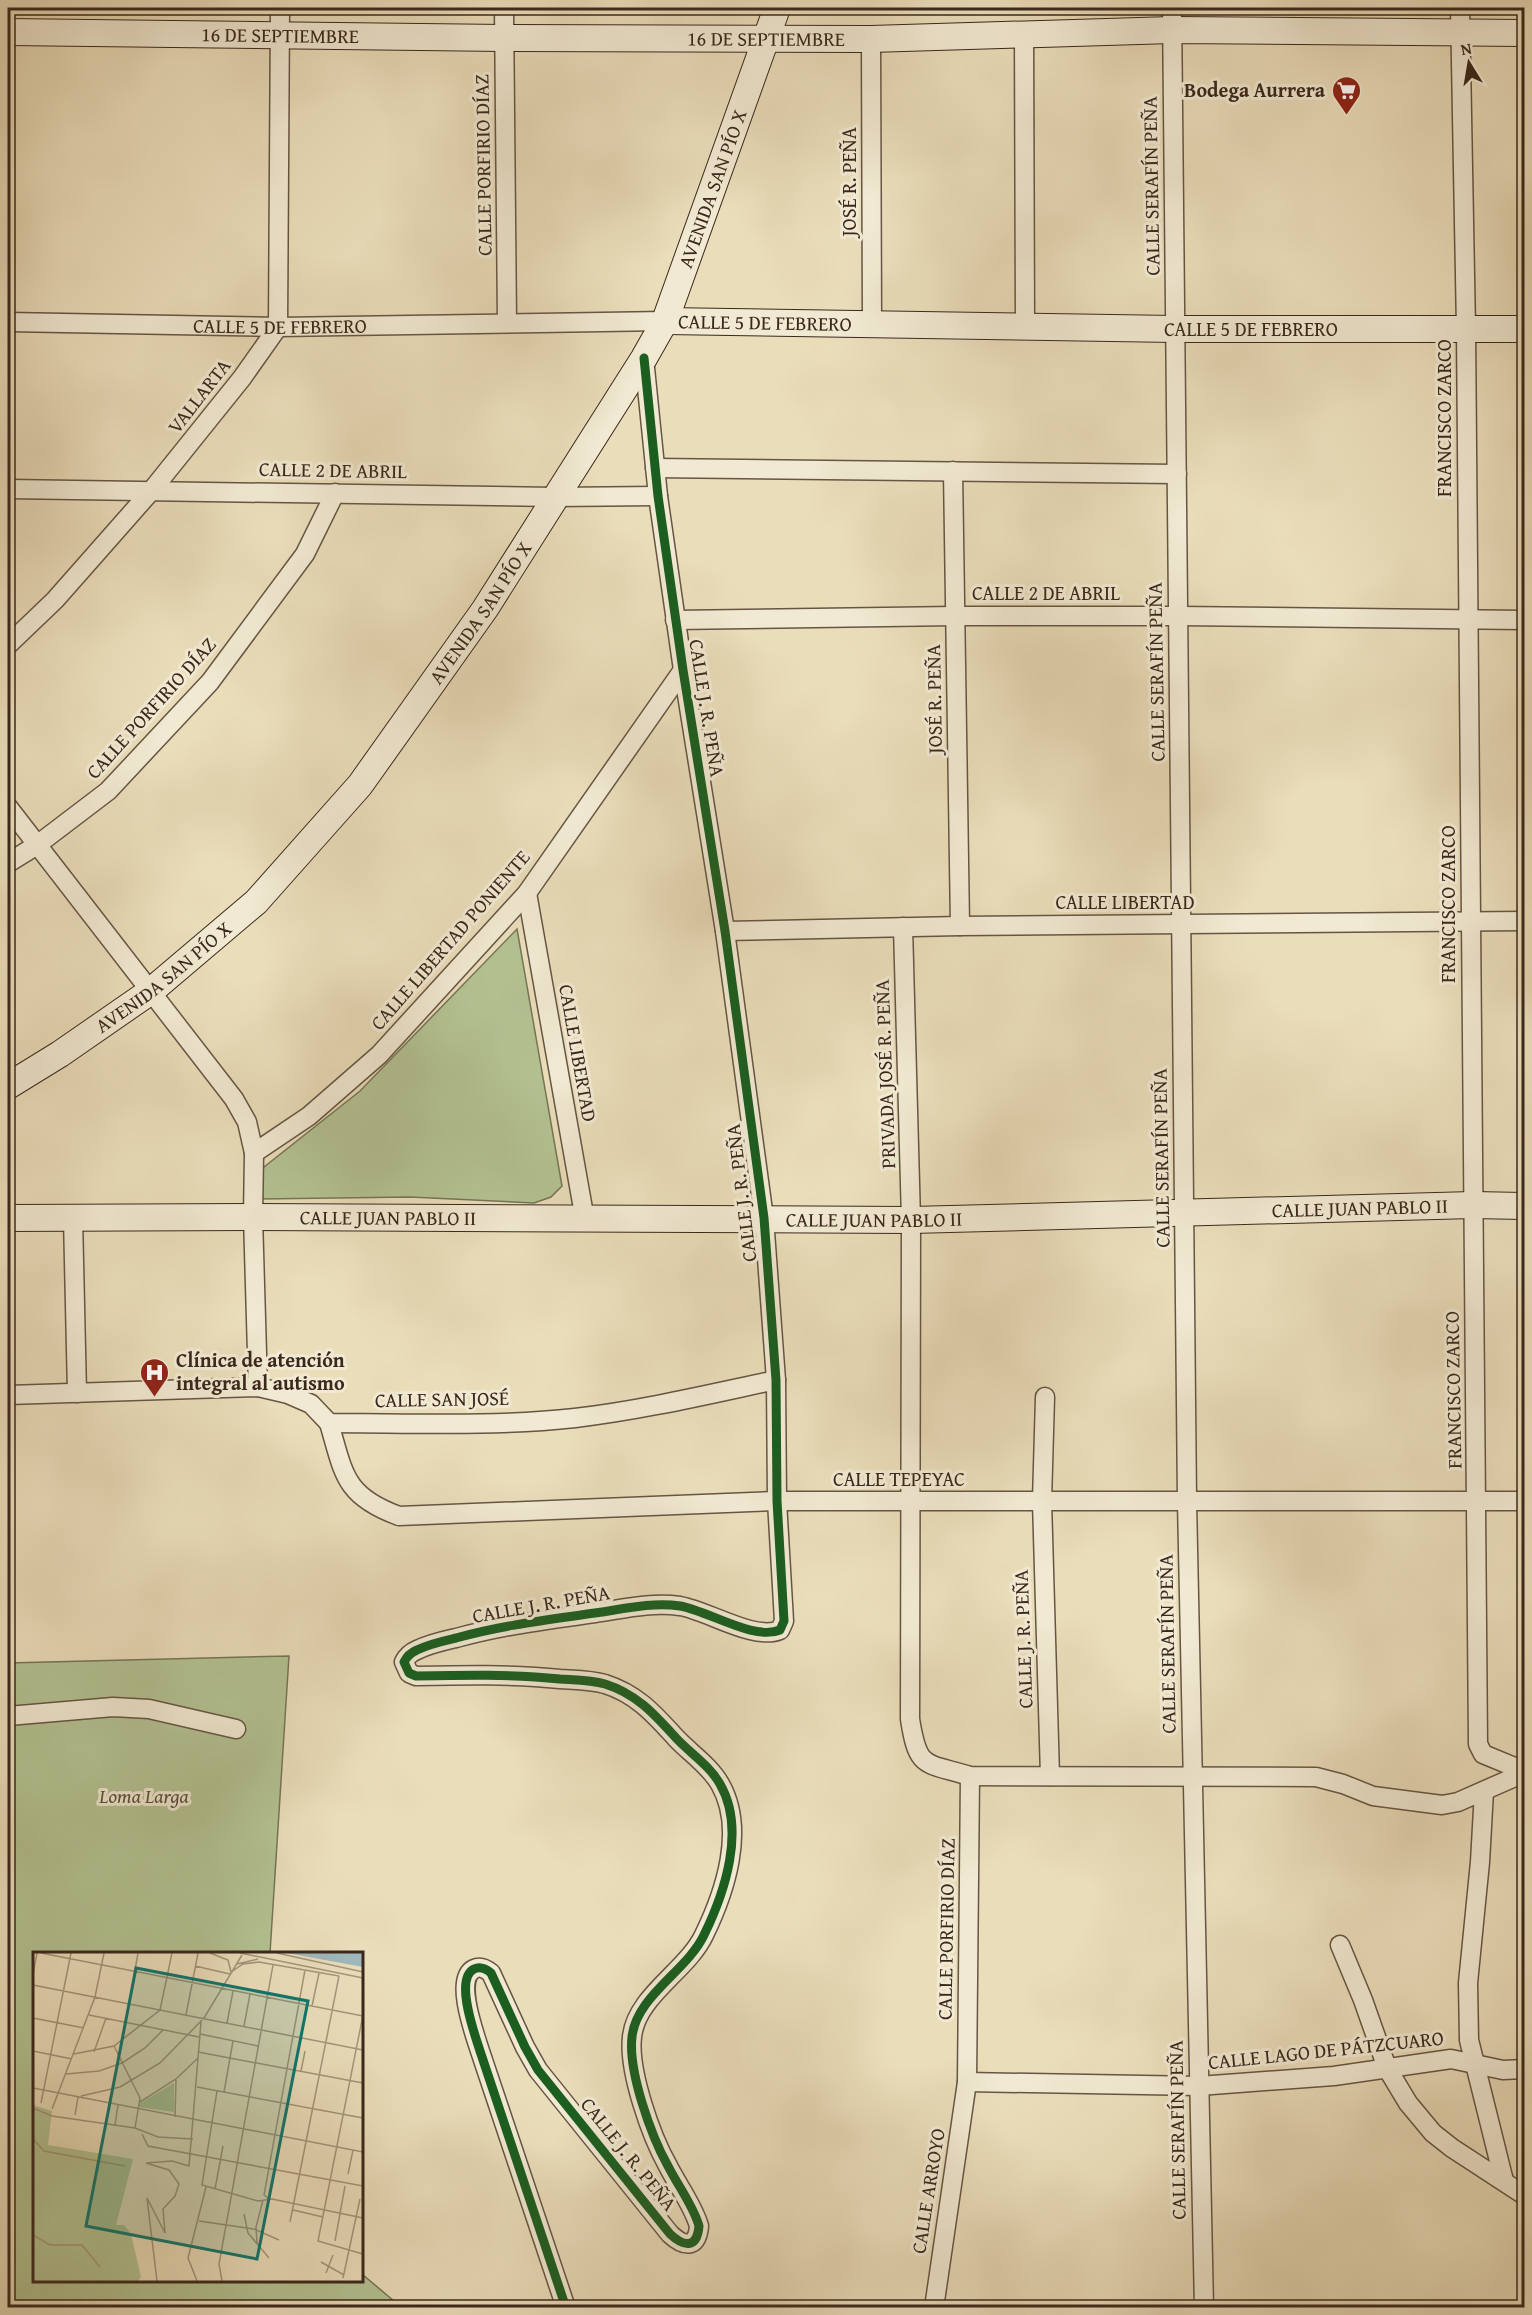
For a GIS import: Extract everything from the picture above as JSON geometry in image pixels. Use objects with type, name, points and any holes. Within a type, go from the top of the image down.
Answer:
[{"type":"street","points":[[278,327],[280,8]]},
{"type":"street","name":"CALLE PORFIRIO DÍAZ","points":[[504,8],[507,323]]},
{"type":"street","name":"AVENIDA SAN PÍO X","points":[[8,1086],[60,1054],[151,991],[256,902],[360,785],[485,609],[644,358],[665,321],[777,8]]},
{"type":"street","name":"FRANCISCO ZARCO","points":[[1460,8],[1466,329],[1478,1744],[1483,1754],[1524,1772]]},
{"type":"street","name":"16 DE SEPTIEMBRE","points":[[8,32],[504,38],[871,39],[1024,33],[1172,19],[1460,33],[1524,33]]},
{"type":"street","name":"CALLE SERAFÍN PEÑA","points":[[1172,19],[1187,1501],[1204,2307]]},
{"type":"street","points":[[1024,33],[1025,327]]},
{"type":"street","name":"JOSÉ R. PEÑA","points":[[871,39],[872,324]]},
{"type":"street","name":"CALLE 5 DE FEBRERO","points":[[8,322],[278,327],[665,321],[1175,329],[1524,329]]},
{"type":"street","name":"VALLARTA","points":[[8,645],[55,600],[152,490],[242,378],[278,327]]},
{"type":"street","name":"CALLE J. R. PEÑA","points":[[566,2307],[480,2051],[468,2011],[466,1981],[470,1972],[477,1968],[486,1968],[491,1973],[538,2070],[670,2234],[680,2242],[688,2244],[694,2241],[698,2236],[699,2226],[666,2163],[651,2126],[635,2077],[632,2036],[635,2022],[641,2011],[692,1956],[719,1902],[731,1849],[730,1810],[718,1781],[650,1710],[622,1690],[603,1683],[520,1675],[416,1676],[409,1673],[404,1662],[408,1655],[425,1646],[498,1626],[626,1607],[680,1606],[704,1612],[756,1632],[768,1633],[780,1630],[784,1621],[777,1501],[776,1380],[764,1218],[725,931],[675,620],[658,496],[644,358]]},
{"type":"street","points":[[655,468],[1177,474]]},
{"type":"street","name":"JOSÉ R. PEÑA","points":[[953,471],[960,926]]},
{"type":"street","name":"CALLE 2 DE ABRIL","points":[[8,489],[554,497],[658,496]]},
{"type":"street","name":"CALLE PORFIRIO DÍAZ","points":[[8,863],[37,845],[108,790],[210,682],[305,554],[335,493]]},
{"type":"street","name":"CALLE 2 DE ABRIL","points":[[675,620],[1178,616],[1524,620]]},
{"type":"street","name":"CALLE LIBERTAD PONIENTE","points":[[254,1153],[309,1116],[379,1054],[527,893],[683,670]]},
{"type":"street","points":[[8,807],[234,1098],[247,1122],[254,1153],[253,1217],[258,1387]]},
{"type":"street","name":"CALLE LIBERTAD","points":[[527,893],[585,1220]]},
{"type":"street","name":"CALLE LIBERTAD","points":[[725,931],[960,926],[1524,921]]},
{"type":"street","name":"PRIVADA JOSÉ R. PEÑA","points":[[903,927],[911,1220],[910,1719],[918,1756],[929,1764],[970,1776]]},
{"type":"street","name":"CALLE JUAN PABLO II","points":[[8,1218],[911,1220],[1473,1205],[1524,1206]]},
{"type":"street","points":[[73,1218],[77,1393]]},
{"type":"street","name":"CALLE SAN JOSÉ","points":[[329,1423],[466,1424],[574,1418],[675,1401],[776,1380]]},
{"type":"street","points":[[8,1395],[258,1387],[288,1394],[311,1404],[329,1423]]},
{"type":"street","name":"CALLE J. R. PEÑA","points":[[1044,1397],[1042,1501],[1050,1776]]},
{"type":"street","name":"CALLE TEPEYAC","points":[[329,1423],[344,1473],[358,1494],[376,1508],[399,1516],[777,1501],[1524,1501]]},
{"type":"street","points":[[8,1716],[113,1707],[149,1709],[236,1729]]},
{"type":"street","points":[[970,1776],[1316,1777],[1343,1784],[1373,1796],[1442,1805],[1458,1802],[1524,1772]]},
{"type":"street","name":"CALLE PORFIRIO DÍAZ","points":[[967,2082],[970,1776]]},
{"type":"street","points":[[1484,1791],[1480,1862],[1468,1983],[1469,2040],[1504,2181]]},
{"type":"street","points":[[1340,1945],[1363,2000],[1387,2068],[1408,2103],[1433,2133],[1469,2161],[1524,2195]]},
{"type":"street","name":"CALLE LAGO DE PÁTZCUARO","points":[[967,2082],[1199,2086],[1300,2079],[1450,2059],[1474,2062],[1503,2070],[1524,2069]]},
{"type":"street","name":"CALLE ARROYO","points":[[934,2307],[967,2082]]},
{"type":"green space","points":[[517,929],[562,1186],[551,1197],[534,1203],[410,1197],[260,1199],[254,1175],[360,1091]]},
{"type":"green space","name":"Loma Larga","points":[[289,1656],[270,1952],[33,1952],[33,2282],[363,2282],[363,2275],[401,2307],[8,2307],[8,1663]]},
{"type":"cycle path","points":[[566,2308],[474,2033],[466,1995],[468,1975],[478,1968],[491,1973],[538,2070],[670,2234],[685,2243],[693,2242],[699,2226],[661,2153],[648,2121],[637,2085],[632,2037],[643,2009],[696,1948],[712,1918],[730,1860],[732,1840],[728,1802],[716,1777],[705,1765],[645,1706],[616,1688],[589,1681],[524,1676],[416,1676],[409,1673],[404,1662],[408,1656],[422,1648],[473,1633],[637,1606],[680,1606],[757,1632],[780,1630],[784,1621],[777,1501],[776,1380],[764,1218],[725,931],[658,496],[644,358]]},
{"type":"place","name":"Bodega Aurrera","points":[[1346,116]]},
{"type":"place","name":"Clínica de atención integral al autismo","points":[[155,1398]]}]
